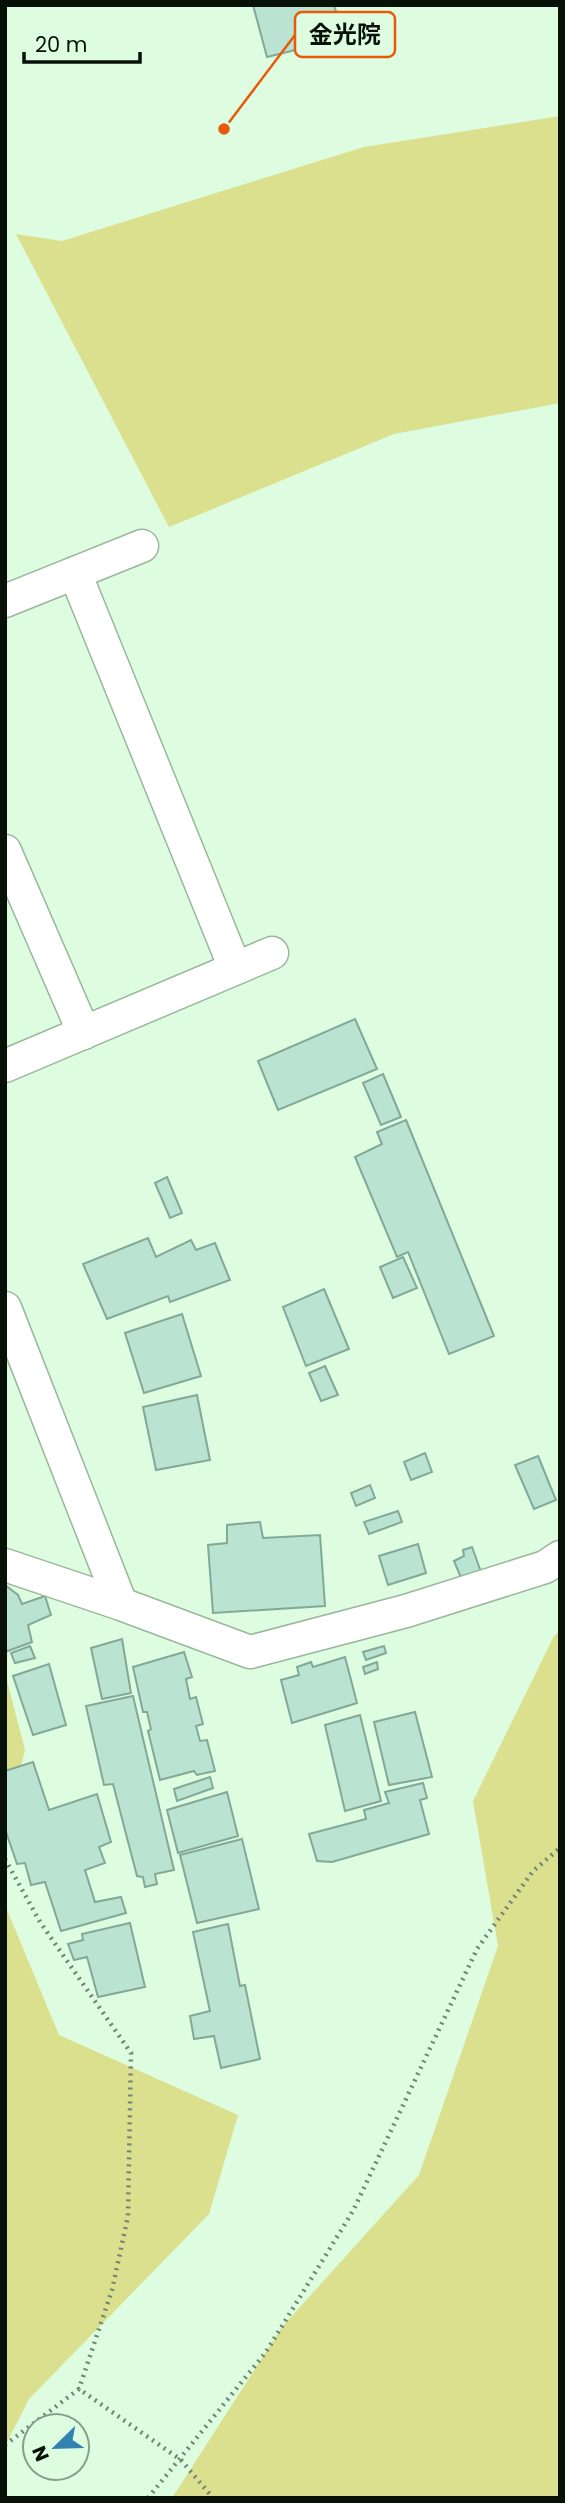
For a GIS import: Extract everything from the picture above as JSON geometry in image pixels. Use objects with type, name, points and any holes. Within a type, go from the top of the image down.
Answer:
[{"type":"street","points":[[5,601],[142,546]]},
{"type":"street","points":[[75,573],[235,968]]},
{"type":"street","points":[[5,851],[84,1032]]},
{"type":"street","points":[[5,1066],[272,953]]},
{"type":"street","points":[[5,1308],[121,1604]]},
{"type":"street","points":[[5,1565],[250,1651],[406,1611],[545,1567],[560,1557]]},
{"type":"path","points":[[148,2498],[266,2352],[353,2211],[477,1948],[533,1871],[560,1848]]},
{"type":"path","points":[[5,1859],[40,1922],[131,2053],[128,2216],[112,2290],[79,2389],[5,2445]]},
{"type":"path","points":[[79,2389],[181,2460],[213,2498]]},
{"type":"green space","points":[[560,116],[560,403],[394,434],[169,527],[16,234],[62,241],[364,147]]},
{"type":"green space","points":[[560,1630],[560,2498],[172,2498],[282,2327],[419,2175],[498,1946],[473,1801],[554,1636]]},
{"type":"green space","points":[[5,1673],[25,1750],[5,1830]]},
{"type":"green space","points":[[5,1905],[59,2035],[238,2115],[209,2214],[29,2399],[5,2446]]},
{"type":"building","points":[[253,5],[334,5],[344,38],[267,57]]},
{"type":"building","points":[[355,1019],[377,1069],[278,1110],[258,1061]]},
{"type":"building","points":[[383,1074],[401,1117],[381,1125],[363,1083]]},
{"type":"building","points":[[406,1120],[494,1336],[449,1354],[408,1252],[397,1257],[355,1157],[382,1144],[377,1132]]},
{"type":"building","points":[[167,1177],[182,1213],[170,1218],[155,1183]]},
{"type":"building","points":[[148,1238],[156,1257],[191,1240],[196,1250],[215,1243],[230,1280],[170,1302],[168,1296],[107,1319],[83,1264]]},
{"type":"building","points":[[403,1257],[417,1288],[393,1298],[380,1267]]},
{"type":"building","points":[[324,1289],[349,1349],[306,1366],[283,1307]]},
{"type":"building","points":[[182,1314],[201,1376],[144,1393],[125,1333]]},
{"type":"building","points":[[325,1366],[338,1395],[321,1401],[309,1373]]},
{"type":"building","points":[[197,1395],[210,1460],[156,1470],[143,1407]]},
{"type":"building","points":[[425,1453],[432,1472],[411,1480],[404,1462]]},
{"type":"building","points":[[538,1456],[556,1500],[534,1509],[515,1465]]},
{"type":"building","points":[[370,1485],[375,1498],[356,1506],[351,1493]]},
{"type":"building","points":[[398,1511],[402,1522],[369,1534],[364,1522]]},
{"type":"building","points":[[260,1522],[263,1538],[320,1535],[325,1606],[213,1613],[208,1545],[227,1543],[227,1525]]},
{"type":"building","points":[[418,1544],[426,1573],[388,1585],[379,1556]]},
{"type":"building","points":[[472,1547],[481,1572],[462,1580],[454,1561],[464,1556],[463,1550]]},
{"type":"building","points":[[5,1585],[18,1595],[22,1604],[45,1596],[51,1615],[28,1625],[32,1642],[5,1652]]},
{"type":"building","points":[[122,1639],[131,1693],[102,1699],[91,1648]]},
{"type":"building","points":[[30,1646],[35,1658],[15,1663],[11,1653]]},
{"type":"building","points":[[384,1646],[386,1653],[366,1660],[363,1652]]},
{"type":"building","points":[[184,1652],[192,1677],[186,1679],[190,1699],[196,1697],[203,1724],[196,1726],[200,1741],[207,1740],[215,1771],[197,1775],[194,1771],[160,1780],[148,1731],[151,1729],[147,1712],[143,1712],[133,1667]]},
{"type":"building","points":[[345,1657],[357,1703],[292,1723],[281,1680],[299,1675],[297,1667],[311,1662],[313,1667]]},
{"type":"building","points":[[377,1662],[378,1669],[365,1674],[363,1667]]},
{"type":"building","points":[[49,1664],[66,1725],[33,1735],[13,1676]]},
{"type":"building","points":[[133,1696],[174,1870],[155,1874],[157,1884],[145,1887],[143,1877],[137,1876],[113,1784],[104,1785],[86,1706]]},
{"type":"building","points":[[415,1712],[432,1777],[389,1785],[374,1722]]},
{"type":"building","points":[[360,1715],[381,1801],[345,1811],[325,1725]]},
{"type":"building","points":[[33,1762],[49,1810],[97,1794],[111,1842],[99,1847],[105,1863],[85,1870],[95,1902],[121,1897],[126,1913],[61,1931],[45,1882],[31,1885],[25,1863],[17,1864],[5,1829],[5,1771]]},
{"type":"building","points":[[210,1777],[213,1788],[177,1801],[174,1789]]},
{"type":"building","points":[[423,1783],[427,1798],[420,1800],[429,1834],[332,1862],[317,1861],[309,1834],[366,1819],[364,1810],[389,1803],[385,1792]]},
{"type":"building","points":[[227,1792],[238,1836],[178,1853],[167,1810]]},
{"type":"building","points":[[242,1839],[259,1909],[197,1923],[180,1855]]},
{"type":"building","points":[[130,1923],[145,1987],[98,1997],[87,1957],[74,1960],[68,1944],[83,1940],[82,1934]]},
{"type":"building","points":[[228,1924],[240,1986],[245,1985],[260,2059],[221,2068],[214,2036],[194,2039],[190,2016],[210,2011],[193,1932]]},
{"type":"place","name":"金光院","points":[[224,129]]}]
